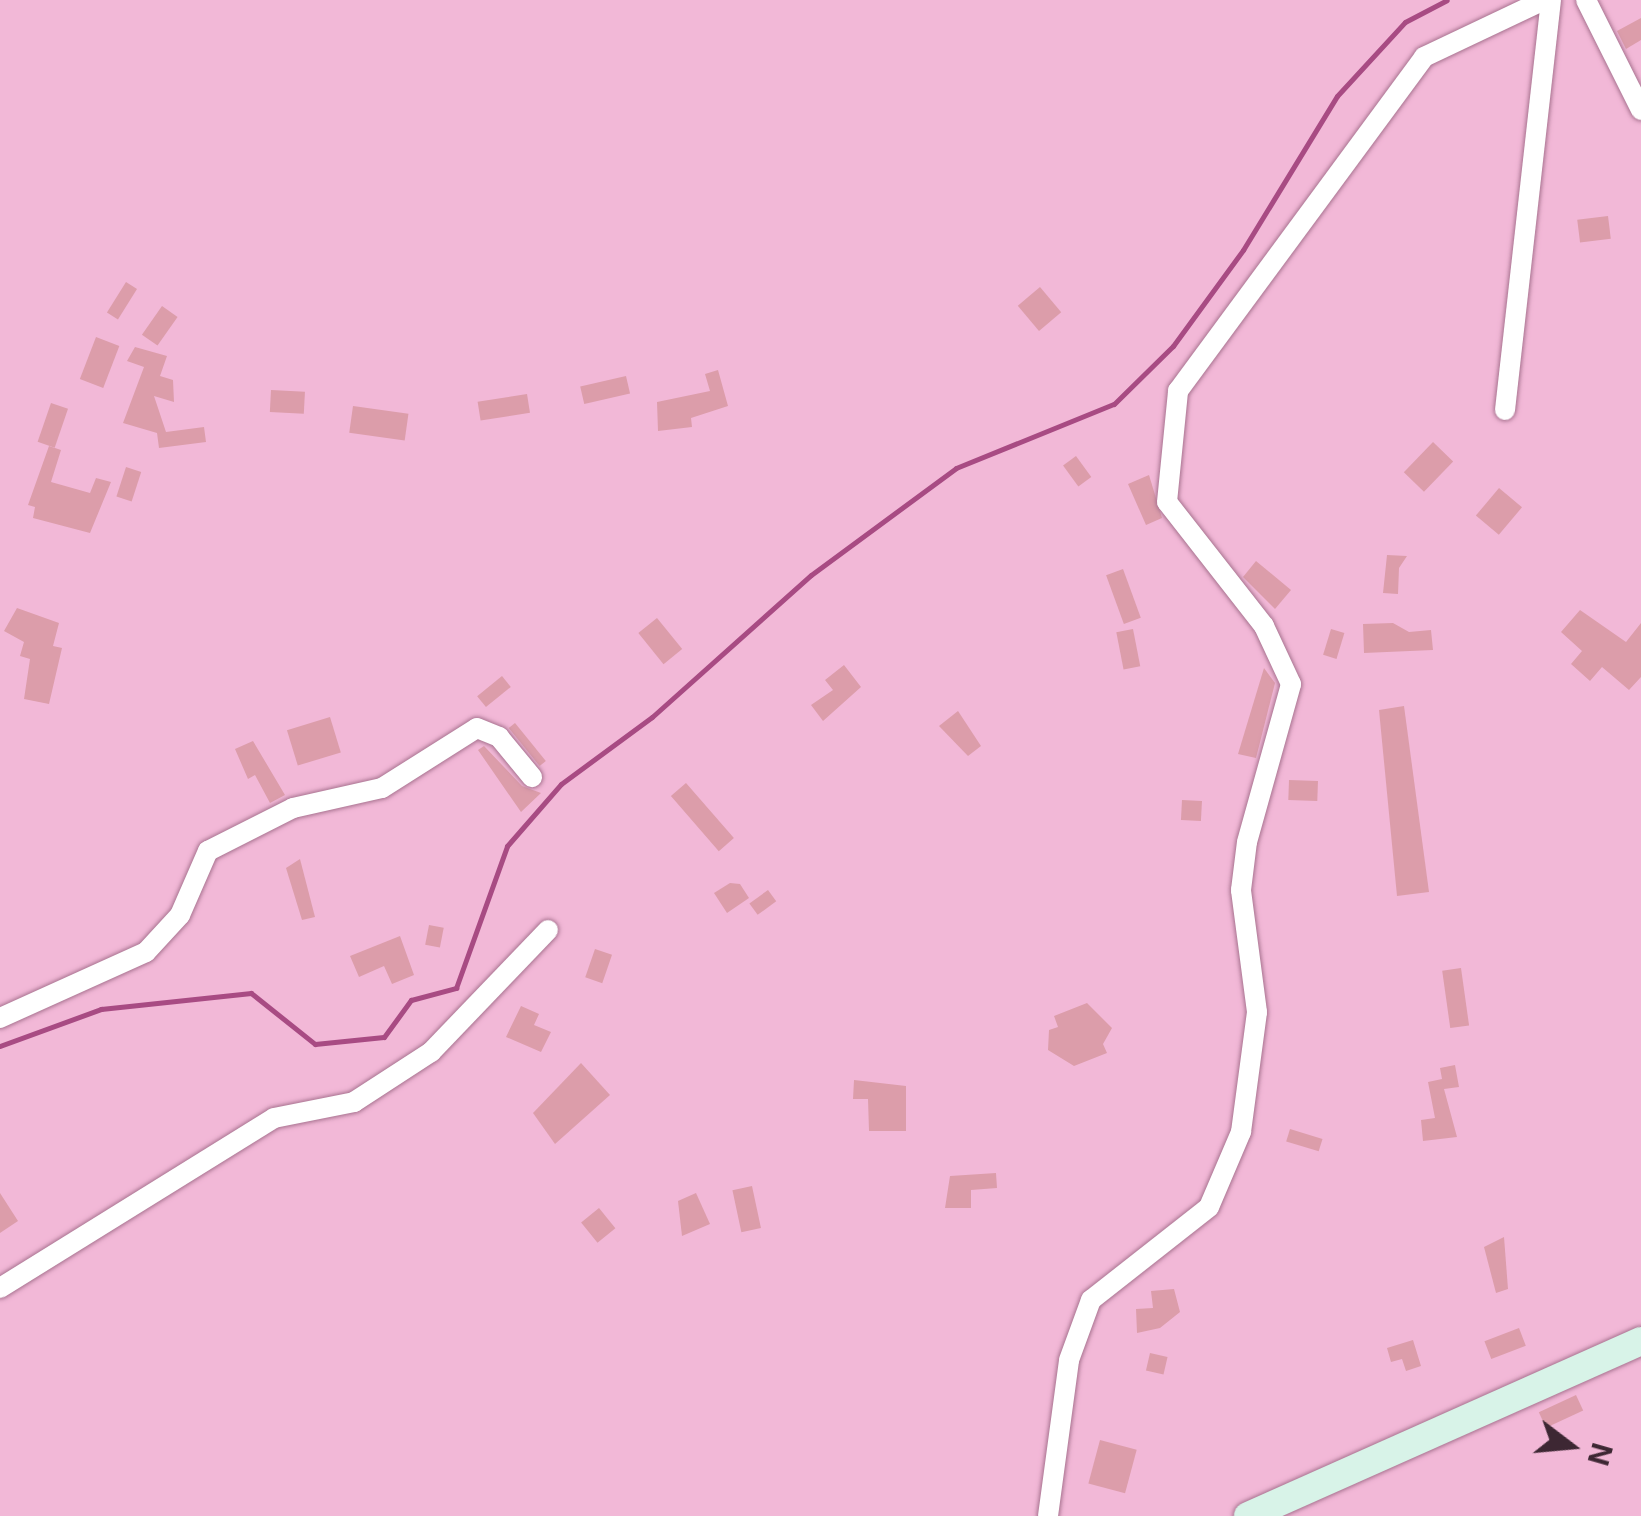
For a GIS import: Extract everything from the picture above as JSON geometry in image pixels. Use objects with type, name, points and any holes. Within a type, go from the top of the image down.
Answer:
[{"type":"main road","points":[[1248,1516],[1641,1341]]},
{"type":"street","points":[[1505,410],[1547,0]]},
{"type":"street","points":[[1048,1516],[1069,1360],[1091,1300],[1209,1207],[1241,1132],[1257,1012],[1241,890],[1246,842],[1291,684],[1264,626],[1167,502],[1178,391],[1424,57],[1547,0]]},
{"type":"street","points":[[1586,0],[1641,110]]},
{"type":"street","points":[[0,1018],[146,952],[180,915],[208,851],[293,808],[382,788],[477,728],[499,738],[532,777]]},
{"type":"street","points":[[0,1288],[274,1118],[354,1102],[431,1052],[510,977],[548,930]]},
{"type":"building","points":[[1641,18],[1641,40],[1626,49],[1617,31]]},
{"type":"building","points":[[1608,216],[1611,239],[1580,243],[1577,220]]},
{"type":"building","points":[[126,282],[137,289],[118,319],[107,313]]},
{"type":"building","points":[[1040,287],[1061,312],[1039,331],[1018,306]]},
{"type":"building","points":[[162,306],[178,317],[157,346],[142,335]]},
{"type":"building","points":[[96,337],[119,346],[103,388],[80,379]]},
{"type":"building","points":[[135,347],[167,356],[160,376],[173,380],[174,402],[154,396],[166,432],[204,427],[206,442],[159,448],[157,433],[123,423],[144,367],[127,361]]},
{"type":"building","points":[[718,370],[728,406],[691,418],[692,427],[658,431],[657,402],[710,391],[705,374]]},
{"type":"building","points":[[626,376],[630,394],[584,404],[580,387]]},
{"type":"building","points":[[271,390],[305,392],[304,414],[270,412]]},
{"type":"building","points":[[527,394],[530,413],[481,421],[478,402]]},
{"type":"building","points":[[51,403],[68,409],[55,448],[38,442]]},
{"type":"building","points":[[353,406],[408,414],[405,441],[349,433]]},
{"type":"building","points":[[1433,442],[1453,461],[1424,492],[1404,472]]},
{"type":"building","points":[[49,446],[61,450],[51,482],[90,493],[96,478],[111,482],[90,533],[33,518],[35,507],[28,505]]},
{"type":"building","points":[[1076,456],[1091,477],[1078,486],[1063,465]]},
{"type":"building","points":[[126,467],[141,472],[132,501],[116,496]]},
{"type":"building","points":[[1149,475],[1162,518],[1146,525],[1128,484]]},
{"type":"building","points":[[1499,488],[1522,507],[1499,535],[1476,516]]},
{"type":"building","points":[[1387,555],[1407,556],[1399,568],[1398,594],[1383,593]]},
{"type":"building","points":[[1256,561],[1291,590],[1275,609],[1243,577]]},
{"type":"building","points":[[1123,569],[1141,618],[1124,624],[1106,575]]},
{"type":"building","points":[[17,608],[59,623],[53,646],[62,648],[49,704],[24,699],[30,659],[20,656],[24,642],[4,631]]},
{"type":"building","points":[[1580,610],[1626,642],[1641,623],[1641,677],[1629,690],[1602,667],[1590,681],[1571,664],[1582,651],[1561,632]]},
{"type":"building","points":[[657,618],[682,649],[664,664],[638,633]]},
{"type":"building","points":[[1393,623],[1409,632],[1431,630],[1433,650],[1364,653],[1363,624]]},
{"type":"building","points":[[1133,629],[1140,666],[1124,670],[1116,632]]},
{"type":"building","points":[[1331,629],[1344,633],[1336,659],[1323,655]]},
{"type":"building","points":[[844,665],[861,687],[823,721],[811,705],[833,690],[825,680]]},
{"type":"building","points":[[1264,668],[1275,683],[1256,758],[1238,754]]},
{"type":"building","points":[[502,676],[511,687],[486,707],[477,696]]},
{"type":"building","points":[[1404,706],[1429,892],[1397,896],[1379,710]]},
{"type":"building","points":[[958,711],[981,746],[968,756],[939,726]]},
{"type":"building","points":[[330,717],[341,752],[298,766],[287,730]]},
{"type":"building","points":[[515,723],[546,761],[540,766],[509,728]]},
{"type":"building","points":[[253,741],[285,795],[270,803],[255,775],[248,779],[235,749]]},
{"type":"building","points":[[484,746],[522,786],[541,793],[521,812],[478,750]]},
{"type":"building","points":[[1289,780],[1318,781],[1317,801],[1288,800]]},
{"type":"building","points":[[686,783],[734,838],[719,851],[671,796]]},
{"type":"building","points":[[1182,800],[1202,801],[1201,821],[1181,820]]},
{"type":"building","points":[[300,859],[315,917],[302,920],[286,868]]},
{"type":"building","points":[[730,883],[740,884],[749,898],[727,913],[714,893]]},
{"type":"building","points":[[768,890],[776,901],[758,915],[749,904]]},
{"type":"building","points":[[429,925],[444,928],[440,947],[425,945]]},
{"type":"building","points":[[400,936],[414,975],[392,984],[384,966],[359,977],[350,956]]},
{"type":"building","points":[[595,949],[612,955],[602,983],[585,977]]},
{"type":"building","points":[[1461,968],[1469,1025],[1450,1028],[1442,971]]},
{"type":"building","points":[[1087,1003],[1112,1028],[1103,1044],[1107,1053],[1074,1066],[1048,1050],[1049,1030],[1058,1027],[1054,1016]]},
{"type":"building","points":[[521,1006],[539,1014],[534,1025],[551,1032],[541,1052],[506,1037]]},
{"type":"building","points":[[581,1063],[610,1095],[555,1144],[533,1113]]},
{"type":"building","points":[[1455,1065],[1459,1087],[1444,1089],[1457,1137],[1423,1141],[1421,1120],[1435,1118],[1428,1082],[1442,1079],[1440,1068]]},
{"type":"building","points":[[854,1080],[906,1086],[906,1131],[869,1131],[868,1099],[853,1099]]},
{"type":"building","points":[[1290,1129],[1323,1139],[1319,1151],[1286,1141]]},
{"type":"building","points":[[996,1173],[997,1188],[971,1190],[971,1208],[945,1208],[950,1176]]},
{"type":"building","points":[[752,1186],[761,1228],[741,1232],[732,1190]]},
{"type":"building","points":[[0,1193],[18,1221],[0,1233]]},
{"type":"building","points":[[696,1193],[710,1224],[682,1236],[678,1201]]},
{"type":"building","points":[[599,1208],[615,1228],[597,1243],[581,1222]]},
{"type":"building","points":[[1504,1237],[1508,1289],[1496,1293],[1484,1247]]},
{"type":"building","points":[[1174,1289],[1180,1312],[1160,1328],[1137,1333],[1136,1309],[1153,1308],[1151,1291]]},
{"type":"building","points":[[1519,1328],[1526,1346],[1491,1359],[1484,1341]]},
{"type":"building","points":[[1413,1340],[1421,1366],[1406,1371],[1402,1359],[1391,1362],[1387,1348]]},
{"type":"building","points":[[1150,1353],[1168,1357],[1163,1375],[1146,1371]]},
{"type":"building","points":[[1576,1395],[1583,1410],[1546,1428],[1539,1412]]},
{"type":"building","points":[[1100,1440],[1137,1450],[1125,1493],[1088,1483]]},
{"type":"waterway","points":[[0,1046],[101,1009],[251,993],[315,1044],[384,1037],[411,1000],[456,988],[507,846],[561,784],[652,717],[811,575],[956,468],[1114,404],[1173,346],[1243,250],[1337,96],[1405,22],[1447,0]]}]
